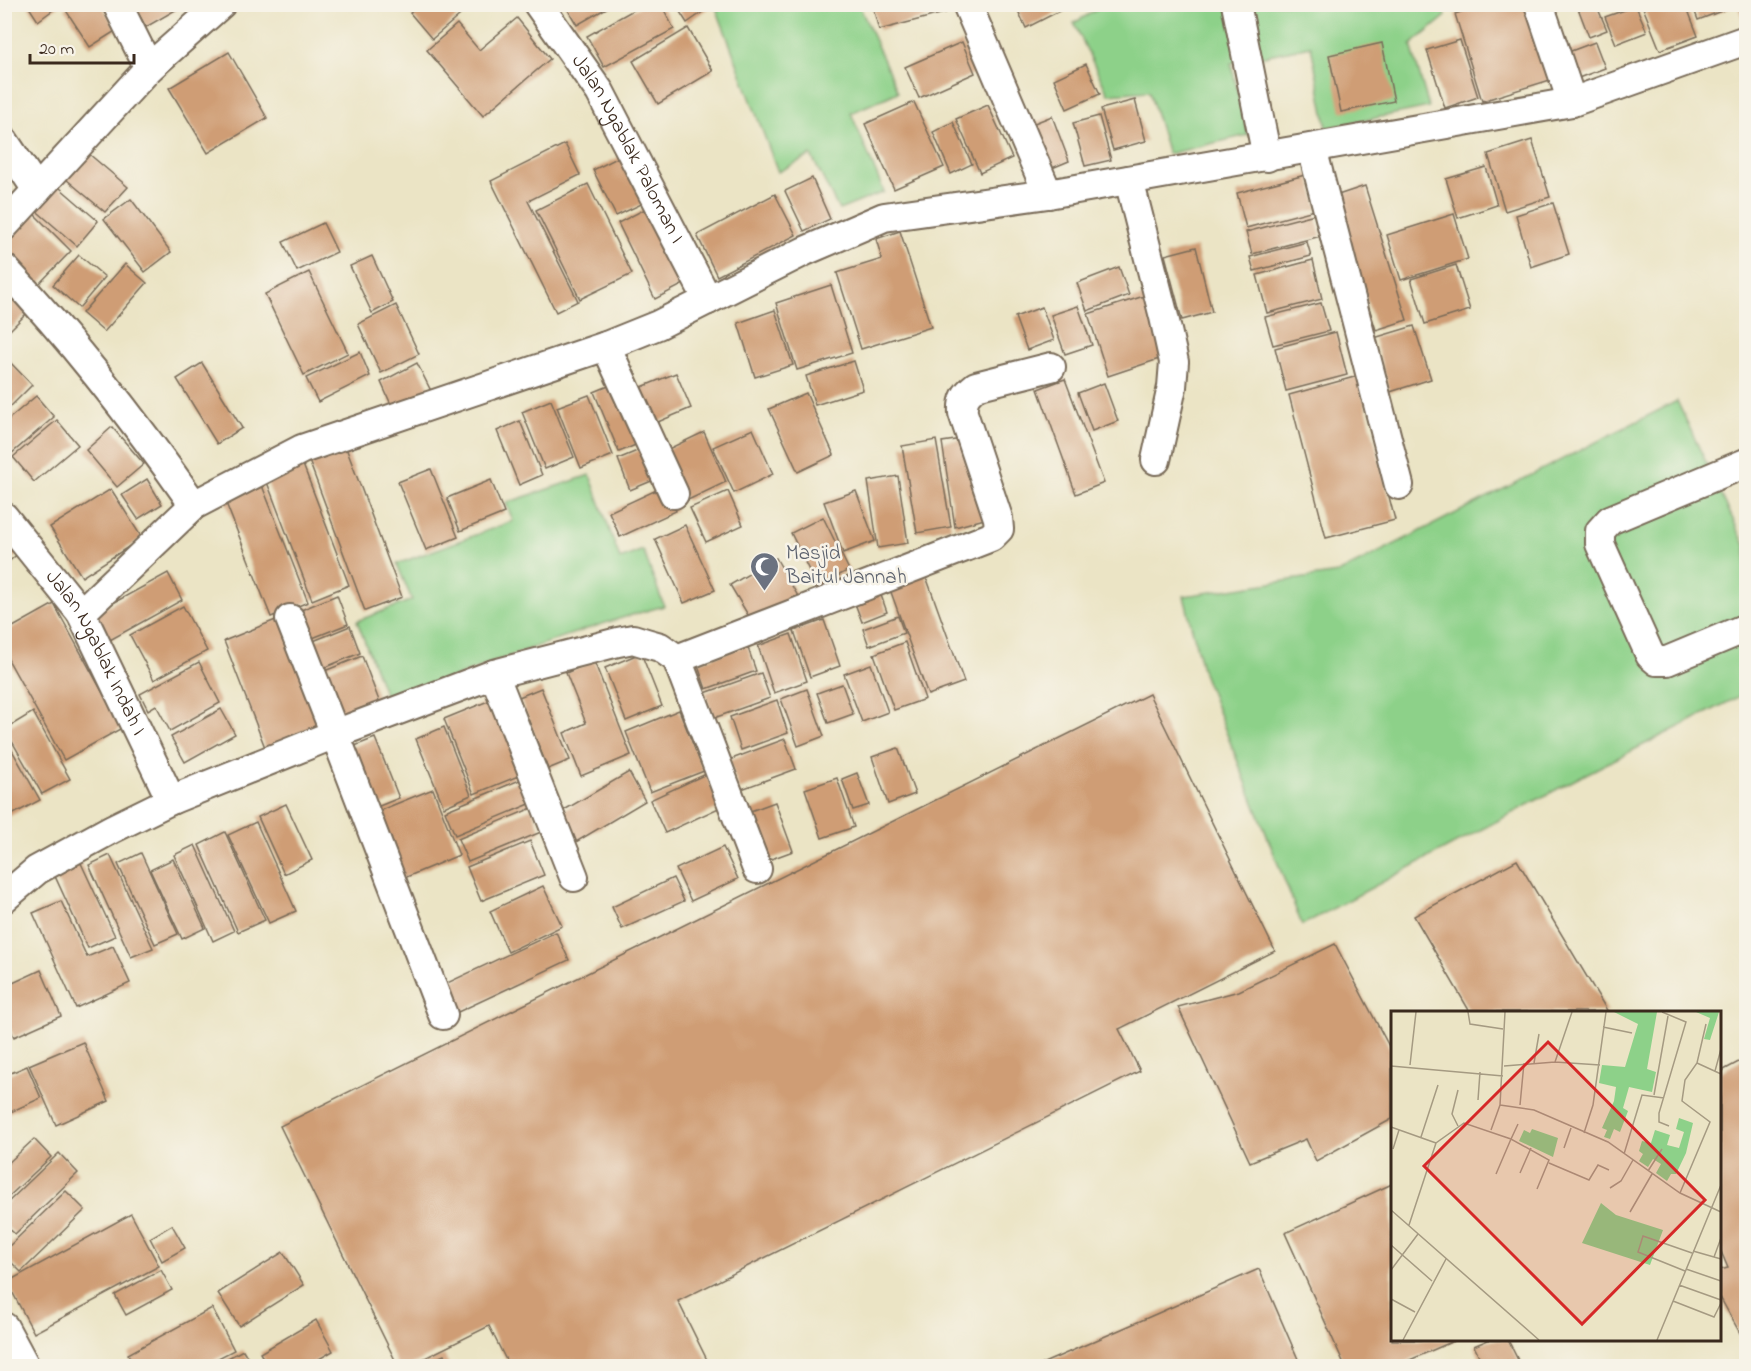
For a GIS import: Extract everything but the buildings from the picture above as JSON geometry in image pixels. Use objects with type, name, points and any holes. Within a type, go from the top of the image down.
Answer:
[{"type":"street","points":[[117,4],[149,68]]},
{"type":"street","points":[[4,226],[149,68],[221,4]]},
{"type":"street","name":"Jalan Ngablak Paloman I","points":[[538,4],[600,92],[708,300]]},
{"type":"street","points":[[968,4],[1048,194]]},
{"type":"street","points":[[1236,4],[1267,157]]},
{"type":"street","points":[[1539,4],[1572,102]]},
{"type":"street","points":[[81,613],[194,505],[302,450],[606,346],[658,325],[805,251],[884,217],[1048,194],[1572,102],[1746,40]]},
{"type":"street","points":[[4,141],[37,190]]},
{"type":"street","points":[[1312,148],[1399,485]]},
{"type":"street","points":[[1129,180],[1174,362],[1172,387],[1156,460]]},
{"type":"street","points":[[4,268],[72,343],[157,452],[194,505]]},
{"type":"street","points":[[606,346],[674,494]]},
{"type":"street","points":[[677,659],[992,537],[999,529],[998,518],[963,413],[962,402],[967,393],[976,386],[1051,367]]},
{"type":"street","points":[[1746,463],[1610,520],[1600,531],[1600,543],[1650,655],[1657,661],[1667,661],[1746,628]]},
{"type":"street","name":"Jalan Ngablak Indah I","points":[[4,517],[81,613],[171,800]]},
{"type":"street","points":[[290,619],[443,1015]]},
{"type":"street","points":[[4,897],[37,870],[171,800],[334,734],[494,674],[633,639],[660,647],[677,659],[757,869]]},
{"type":"street","points":[[494,674],[574,877]]},
{"type":"street","points":[[4,1327],[25,1366]]},
{"type":"green space","points":[[1106,4],[1441,4],[1446,16],[1411,45],[1429,107],[1327,128],[1311,46],[1231,63],[1248,135],[1168,154],[1149,91],[1108,94],[1074,23]]},
{"type":"green space","points":[[715,5],[859,5],[898,92],[851,113],[884,192],[839,210],[811,155],[778,172]]},
{"type":"green space","points":[[1677,401],[1746,547],[1746,693],[1580,777],[1302,925],[1203,673],[1184,596],[1338,573]]},
{"type":"green space","points":[[590,475],[620,559],[643,550],[664,606],[560,638],[388,703],[357,621],[412,600],[397,564],[513,521],[506,503]]},
{"type":"place","name":"Masjid Baitul Jannah","points":[[765,592]]}]
